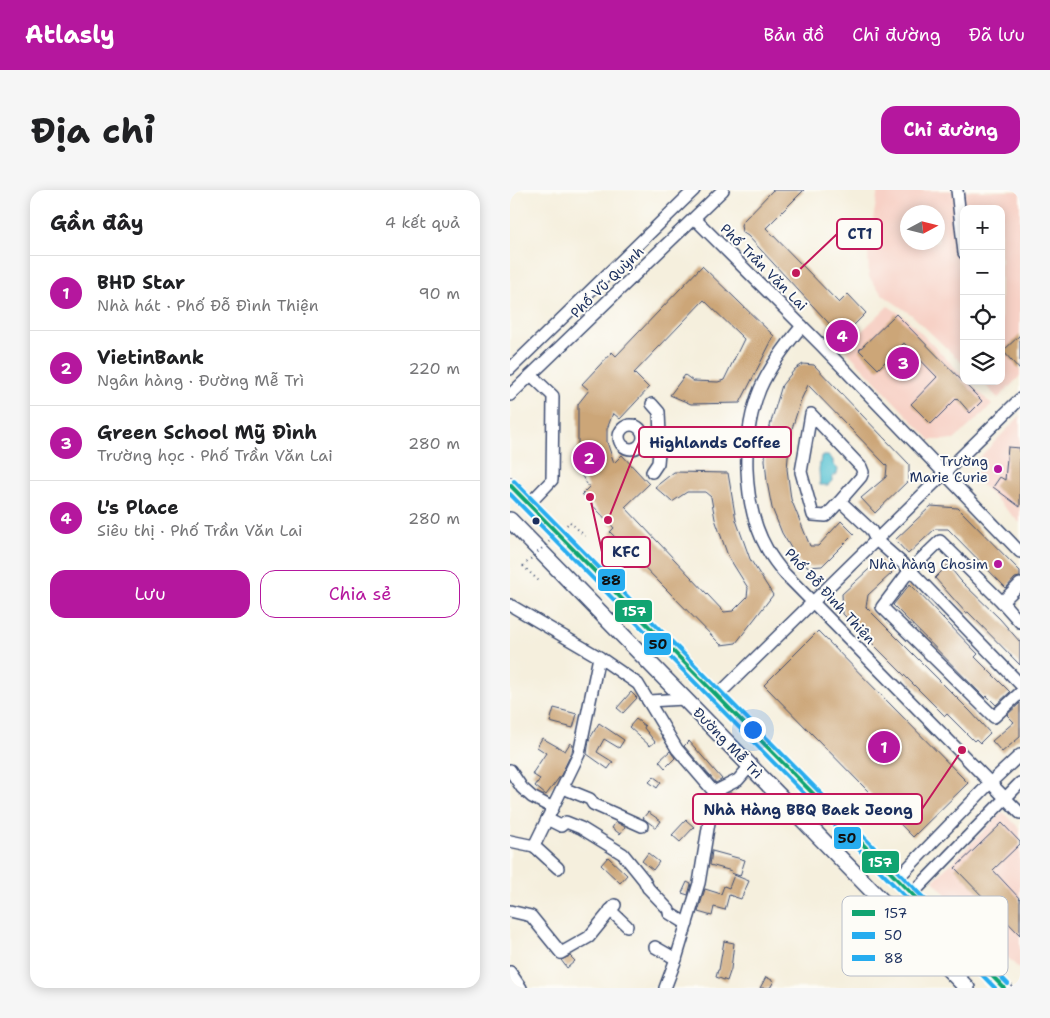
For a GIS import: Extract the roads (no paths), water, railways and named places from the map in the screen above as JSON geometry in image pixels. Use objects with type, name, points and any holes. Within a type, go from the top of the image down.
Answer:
[{"type":"main road","name":"Đường Mễ Trì","points":[[510,485],[912,894]]},
{"type":"main road","name":"Đường Mễ Trì","points":[[510,520],[877,896]]},
{"type":"main road","name":"Đường Mễ Trì","points":[[955,976],[967,988]]},
{"type":"main road","name":"Đường Mễ Trì","points":[[992,976],[1004,988]]},
{"type":"street","name":"Phố Vũ Quỳnh","points":[[510,368],[694,190]]},
{"type":"street","name":"Phố Vũ Quỳnh","points":[[510,395],[723,190]]},
{"type":"street","points":[[957,190],[964,250]]},
{"type":"street","name":"Phố Trần Văn Lai","points":[[695,219],[802,326],[1020,552]]},
{"type":"street","name":"Phố Đỗ Đình Thiện","points":[[802,326],[776,359],[760,389],[753,408],[748,439],[749,494],[761,537],[785,574],[1020,813]]},
{"type":"street","points":[[529,504],[552,480],[553,396],[531,375]]},
{"type":"street","points":[[717,696],[1020,399]]},
{"type":"street","points":[[652,404],[659,412],[660,438],[658,464],[652,472]]},
{"type":"street","points":[[811,414],[861,467],[863,472],[862,477],[840,501],[826,516],[813,515],[801,472],[811,414]]},
{"type":"street","points":[[643,437],[748,439]]},
{"type":"street","points":[[840,501],[871,530],[876,540],[910,570],[1020,684]]},
{"type":"street","points":[[1020,622],[940,542],[910,570],[882,606],[994,717],[1020,693]]},
{"type":"street","points":[[1002,602],[1020,584]]},
{"type":"street","points":[[510,604],[599,657],[638,684],[677,749],[714,792]]},
{"type":"street","points":[[534,846],[579,754],[599,657]]},
{"type":"street","points":[[648,701],[685,699]]},
{"type":"street","points":[[897,879],[990,783],[1020,755]]},
{"type":"street","points":[[714,792],[738,780],[750,766]]},
{"type":"street","points":[[510,770],[522,788],[532,797],[553,808]]},
{"type":"street","points":[[912,894],[1020,782]]},
{"type":"street","points":[[563,788],[590,799],[592,804],[642,826]]},
{"type":"street","points":[[665,988],[676,959],[699,883],[714,792]]},
{"type":"street","points":[[548,820],[561,826],[566,822],[578,826],[622,854],[644,880],[648,888],[670,910],[669,913],[687,924]]},
{"type":"street","points":[[510,841],[534,846],[558,868]]},
{"type":"street","points":[[510,911],[530,916],[561,953],[589,937],[613,907],[627,926]]},
{"type":"street","points":[[655,947],[676,959]]},
{"type":"street","points":[[510,972],[521,988]]},
{"type":"water","points":[[821,456],[828,456],[833,460],[833,464],[838,469],[837,474],[832,477],[832,481],[828,485],[820,485],[819,470]]},
{"type":"place","name":"CT1","points":[[796,273]]},
{"type":"place","name":"L's Place","points":[[842,336]]},
{"type":"place","name":"Green School Mỹ Đình","points":[[903,363]]},
{"type":"place","name":"VietinBank","points":[[589,458]]},
{"type":"place","name":"Trường Marie Curie","points":[[998,469]]},
{"type":"place","name":"KFC","points":[[590,497]]},
{"type":"place","name":"Highlands Coffee","points":[[608,520]]},
{"type":"place","name":"Nhà hàng Chosim","points":[[998,564]]},
{"type":"place","name":"BHD Star","points":[[884,747]]},
{"type":"place","name":"Nhà Hàng BBQ Baek Jeong","points":[[962,750]]}]
